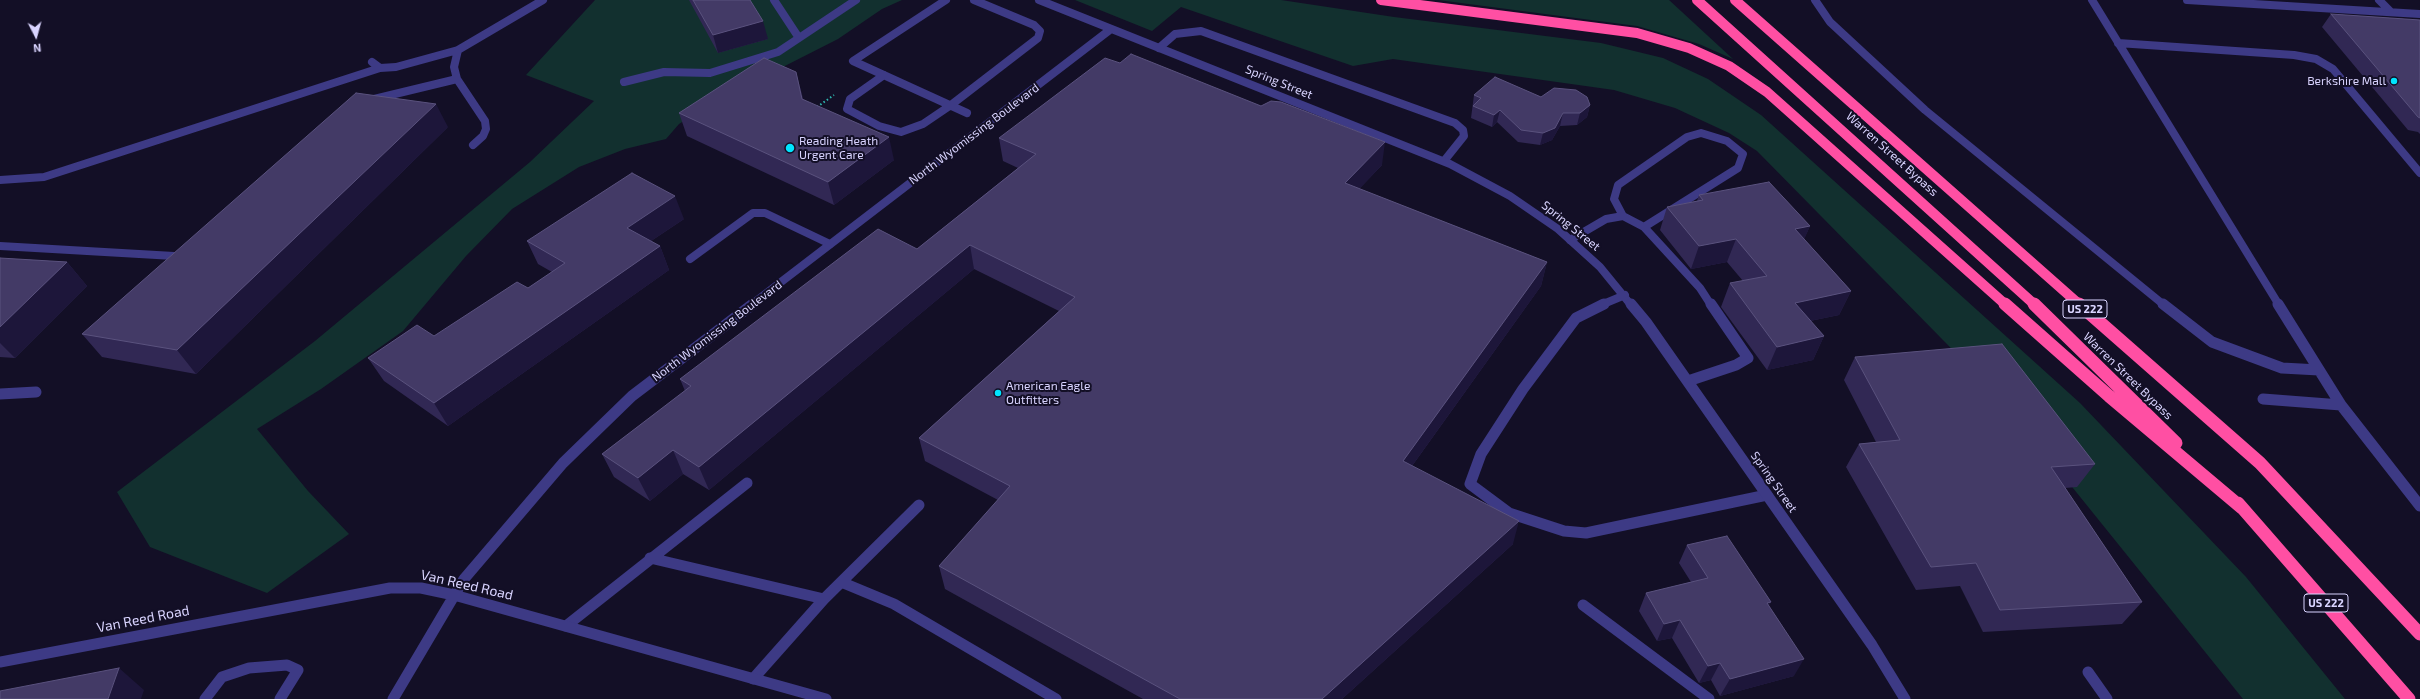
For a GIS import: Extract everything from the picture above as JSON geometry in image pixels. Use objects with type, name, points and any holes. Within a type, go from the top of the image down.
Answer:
[{"type":"highway","points":[[1381,0],[1636,33],[1690,48],[1736,70],[1767,92],[2109,396],[2242,508]]},
{"type":"highway","name":"Warren Street Bypass","points":[[1697,0],[2024,294],[2242,508],[2409,699]]},
{"type":"highway","name":"Warren Street Bypass","points":[[1735,0],[2260,463],[2420,634]]},
{"type":"street","points":[[0,180],[44,177],[380,68],[403,66],[458,50],[543,0]]},
{"type":"street","points":[[774,0],[800,38]]},
{"type":"street","points":[[624,82],[664,72],[698,74],[710,73],[778,52],[856,0]]},
{"type":"street","points":[[946,0],[852,61],[967,113]]},
{"type":"street","points":[[879,135],[901,132],[923,124],[951,105],[1038,38],[1040,31],[1034,25],[974,0]]},
{"type":"street","name":"Spring Street","points":[[1039,0],[1444,161],[1510,196],[1570,240],[1600,267],[1626,295],[1688,381],[1872,645],[1905,699]]},
{"type":"street","points":[[1815,0],[1830,22],[1925,110],[2003,172],[2123,273],[2212,342],[2282,368],[2319,370]]},
{"type":"street","points":[[2092,0],[2341,405],[2420,506]]},
{"type":"street","points":[[2187,0],[2420,14]]},
{"type":"street","points":[[2379,0],[2391,12]]},
{"type":"street","name":"North Wyomissing Boulevard","points":[[393,699],[464,579],[563,463],[607,418],[830,244],[1111,29]]},
{"type":"street","points":[[1159,48],[1175,34],[1201,31],[1455,123],[1463,130],[1464,136],[1444,161]]},
{"type":"street","points":[[2118,43],[2294,55],[2316,59],[2333,69],[2420,173]]},
{"type":"street","points":[[458,50],[454,67],[457,79],[485,121],[486,129],[483,136],[473,145]]},
{"type":"street","points":[[372,62],[380,68]]},
{"type":"street","points":[[842,114],[847,104],[855,94],[884,75]]},
{"type":"street","points":[[359,104],[457,79]]},
{"type":"street","points":[[847,104],[847,109],[853,114],[888,130],[901,132]]},
{"type":"street","points":[[1644,227],[1738,168],[1743,154],[1726,141],[1701,133],[1687,137],[1618,185],[1614,199],[1623,216],[1644,227],[1700,288],[1748,358],[1736,366],[1688,381]]},
{"type":"street","points":[[690,259],[753,213],[765,213],[830,244]]},
{"type":"street","points":[[1570,240],[1606,219],[1623,216]]},
{"type":"street","points":[[0,246],[174,256]]},
{"type":"street","points":[[1626,295],[1588,310],[1576,318],[1523,389],[1480,454],[1470,484],[1509,513],[1564,531],[1586,533],[1767,495]]},
{"type":"street","points":[[0,394],[36,392]]},
{"type":"street","points":[[2263,400],[2341,405]]},
{"type":"street","points":[[566,626],[650,558],[747,483]]},
{"type":"street","points":[[753,679],[824,599],[919,506]]},
{"type":"street","points":[[650,558],[824,599]]},
{"type":"street","points":[[841,582],[894,604],[1056,699]]},
{"type":"street","name":"Van Reed Road","points":[[0,662],[390,588],[421,588],[454,595],[826,699]]},
{"type":"street","points":[[1583,606],[1709,699]]},
{"type":"street","points":[[205,699],[222,677],[249,668],[287,665],[298,670],[280,699]]},
{"type":"street","points":[[2088,672],[2107,699]]},
{"type":"green space","points":[[595,0],[902,0],[882,9],[838,39],[710,104],[679,124],[666,139],[625,149],[579,167],[512,209],[466,256],[403,331],[321,389],[257,429],[308,491],[349,534],[267,593],[150,547],[117,492],[315,341],[530,162],[594,101],[526,75]]},
{"type":"green space","points":[[1075,0],[1281,0],[1394,17],[1601,43],[1663,58],[1708,79],[1761,115],[2080,403],[2246,577],[2345,699],[2243,699],[2002,400],[1757,151],[1729,133],[1675,108],[1614,90],[1393,59],[1353,66],[1181,7],[1152,31]]},
{"type":"green space","points":[[1438,0],[1669,0],[1733,59],[1699,44],[1637,26]]},
{"type":"building","points":[[693,0],[750,0],[763,21],[713,35]]},
{"type":"building","name":"Berkshire Mall","points":[[2331,14],[2420,20],[2420,118],[2418,117]]},
{"type":"building","points":[[1131,54],[1261,106],[1271,101],[1281,102],[1385,142],[1345,183],[1547,262],[1403,461],[1519,521],[1322,699],[1180,699],[939,566],[1010,486],[919,438],[1075,297],[970,245],[699,467],[673,450],[638,478],[602,454],[691,386],[680,379],[878,229],[917,249],[1036,154],[999,138],[1105,58],[1120,63]]},
{"type":"building","name":"Reading Heath Urgent Care","points":[[764,58],[796,72],[802,99],[889,137],[828,182],[679,113]]},
{"type":"building","points":[[1495,77],[1541,97],[1554,88],[1576,90],[1587,97],[1590,105],[1580,113],[1563,113],[1555,128],[1543,133],[1521,130],[1500,110],[1494,115],[1473,106],[1481,98],[1474,95]]},
{"type":"building","points":[[356,93],[436,104],[177,350],[82,334]]},
{"type":"building","points":[[632,173],[675,196],[627,228],[660,246],[434,403],[368,358],[417,325],[434,336],[517,282],[528,288],[565,263],[527,241]]},
{"type":"building","points":[[1769,182],[1810,226],[1795,229],[1851,291],[1795,303],[1824,336],[1777,347],[1730,283],[1767,276],[1736,239],[1699,246],[1667,207],[1703,200],[1699,195]]},
{"type":"building","points":[[0,258],[67,262],[0,327]]},
{"type":"building","points":[[2002,344],[2095,464],[2051,467],[2142,602],[2000,610],[1976,563],[1931,567],[1859,444],[1900,440],[1855,357]]},
{"type":"building","points":[[1727,536],[1771,602],[1767,603],[1804,659],[1730,679],[1720,663],[1708,666],[1680,620],[1664,624],[1646,593],[1708,578],[1687,545]]},
{"type":"building","points":[[119,668],[108,699],[0,699],[0,691]]},
{"type":"place","name":"Berkshire Mall","points":[[2394,81]]},
{"type":"place","name":"Reading Heath Urgent Care","points":[[790,148]]},
{"type":"place","name":"American Eagle Outfitters","points":[[998,393]]}]
